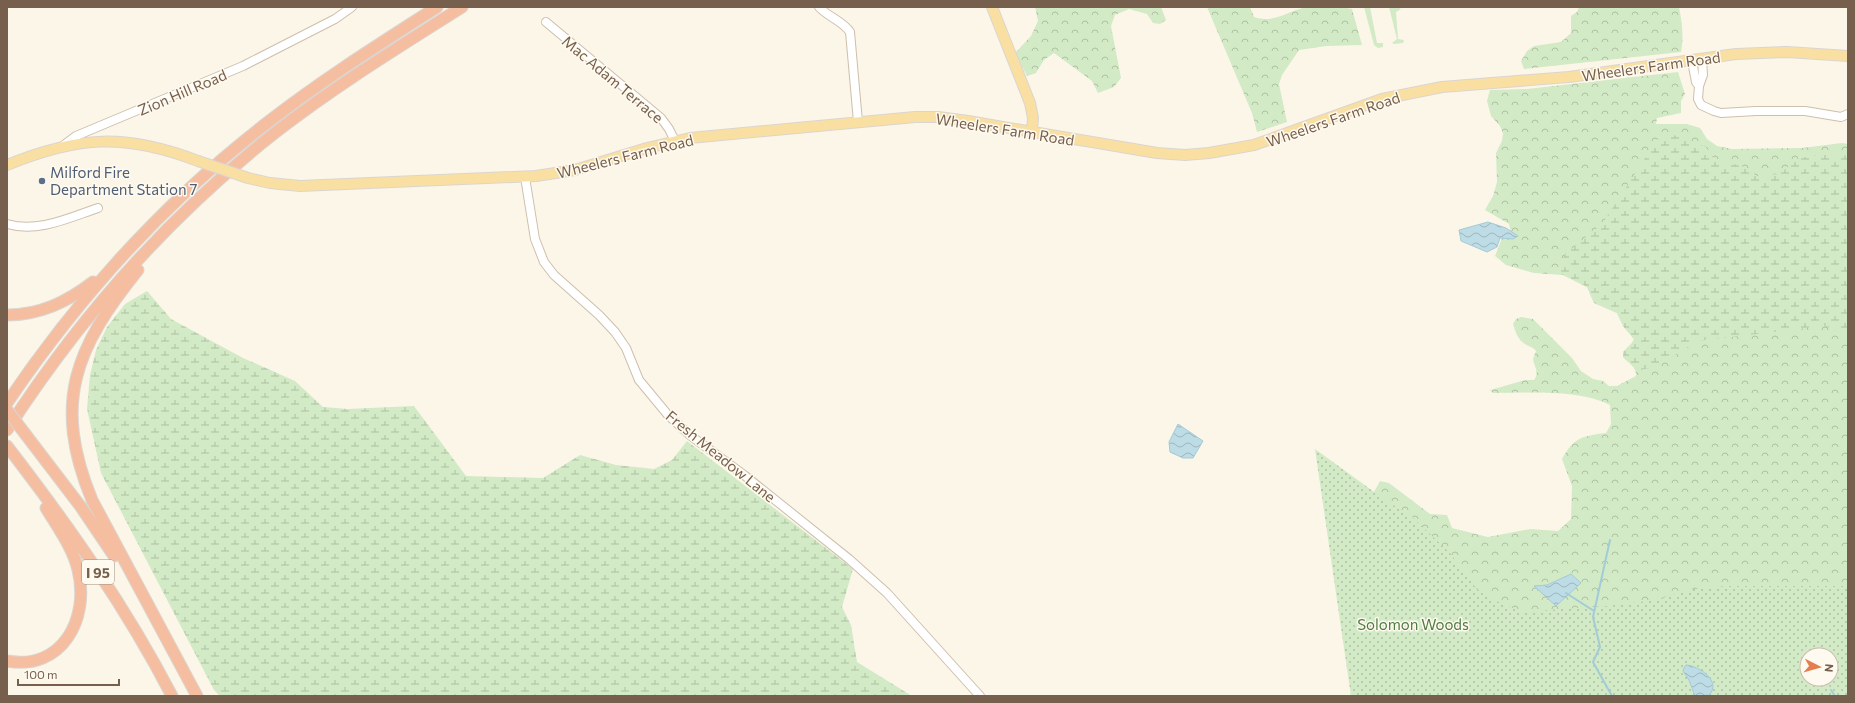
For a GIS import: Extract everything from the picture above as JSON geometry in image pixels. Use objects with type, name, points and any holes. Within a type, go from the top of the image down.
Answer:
[{"type":"highway","points":[[7,315],[30,313],[64,302],[100,277],[208,172],[271,119],[331,76],[438,7]]},
{"type":"highway","points":[[7,430],[44,375],[92,312],[132,265],[184,213],[247,156],[295,118],[355,76],[462,7]]},
{"type":"highway","points":[[161,631],[88,490],[76,444],[73,419],[73,396],[77,374],[83,354],[101,319],[128,282],[184,213]]},
{"type":"highway","points":[[7,403],[62,327],[126,252]]},
{"type":"highway","name":"I 95","points":[[7,410],[95,527],[161,631],[197,696]]},
{"type":"highway","points":[[7,662],[22,663],[37,661],[57,651],[67,640],[73,627],[78,613],[81,590],[80,575],[72,553],[10,450]]},
{"type":"highway","name":"I 95","points":[[10,450],[97,569],[130,622],[172,696]]},
{"type":"main road","points":[[992,7],[1030,103],[1033,118],[1032,132]]},
{"type":"main road","name":"Wheelers Farm Road","points":[[64,145],[90,142],[128,142],[164,149],[248,178],[270,183],[300,186],[525,177],[575,170],[675,141],[715,135],[915,117],[938,118],[1157,153],[1185,155],[1209,154],[1254,145],[1357,108],[1402,94],[1464,84],[1569,77],[1736,54],[1761,52],[1848,56]]},
{"type":"main road","name":"Zion Hill Road","points":[[7,165],[40,152],[64,145]]},
{"type":"street","name":"Zion Hill Road","points":[[64,145],[76,136],[244,66],[335,19],[352,7]]},
{"type":"street","points":[[819,7],[830,17],[843,24],[850,32],[858,122]]},
{"type":"street","name":"Mac Adam Terrace","points":[[546,22],[661,118],[675,141]]},
{"type":"street","points":[[1697,60],[1696,82],[1699,86],[1698,99],[1700,103],[1717,113],[1805,111],[1841,117],[1848,114]]},
{"type":"street","name":"Fresh Meadow Lane","points":[[525,177],[535,239],[544,262],[554,275],[599,315],[615,332],[626,348],[639,380],[668,416],[687,433],[744,475],[865,573],[892,598],[980,696]]},
{"type":"street","points":[[7,224],[20,227],[36,227],[98,208]]},
{"type":"green space","points":[[1330,6],[1352,9],[1362,45],[1326,46],[1299,50],[1282,75],[1279,84],[1287,122],[1257,132],[1252,113],[1207,7],[1250,7],[1254,17],[1262,19],[1275,18],[1308,7]]},
{"type":"green space","points":[[1035,7],[1161,7],[1166,20],[1160,24],[1153,23],[1147,14],[1129,9],[1115,15],[1111,26],[1121,78],[1114,87],[1098,93],[1092,81],[1054,53],[1044,60],[1036,73],[1027,76],[1015,53],[1031,36],[1038,21]]},
{"type":"green space","points":[[1364,7],[1370,7],[1377,43],[1383,43],[1383,47],[1378,48],[1374,45]]},
{"type":"green space","points":[[1389,7],[1397,7],[1401,9],[1396,12],[1398,39],[1404,40],[1403,43],[1392,43],[1397,39]]},
{"type":"green space","points":[[1579,7],[1679,7],[1682,30],[1681,52],[1524,69],[1521,61],[1527,51],[1534,46],[1561,42],[1571,33],[1571,16],[1577,12]]},
{"type":"green space","points":[[1678,72],[1685,94],[1681,101],[1681,113],[1657,118],[1656,124],[1687,124],[1700,128],[1707,139],[1717,146],[1732,149],[1802,148],[1842,143],[1848,144],[1848,696],[1396,696],[1372,511],[1374,492],[1380,481],[1389,483],[1430,514],[1447,515],[1452,528],[1488,537],[1530,529],[1558,531],[1571,519],[1572,486],[1562,459],[1570,446],[1579,439],[1590,435],[1606,433],[1611,424],[1610,405],[1583,396],[1568,394],[1493,393],[1490,390],[1525,380],[1534,380],[1537,374],[1533,359],[1536,351],[1520,340],[1513,324],[1516,319],[1521,317],[1533,319],[1572,358],[1581,371],[1593,379],[1603,381],[1609,386],[1617,386],[1636,376],[1634,368],[1623,357],[1623,352],[1634,339],[1623,326],[1617,313],[1594,303],[1587,287],[1563,275],[1534,273],[1506,265],[1495,256],[1502,238],[1513,239],[1513,233],[1511,233],[1509,224],[1485,210],[1493,196],[1497,182],[1496,153],[1502,141],[1503,133],[1500,126],[1491,116],[1487,101],[1490,90],[1527,89]]},
{"type":"green space","points":[[1666,132],[1706,147],[1713,158],[1744,167],[1757,176],[1779,174],[1799,158],[1833,153],[1848,156],[1848,335],[1824,326],[1697,341],[1658,366],[1636,371],[1634,367],[1623,357],[1623,352],[1634,339],[1623,326],[1617,313],[1594,303],[1587,287],[1563,275],[1559,267],[1565,254],[1602,224],[1657,140]]},
{"type":"green space","points":[[147,291],[171,319],[243,358],[295,381],[323,407],[348,409],[414,406],[466,476],[543,478],[580,455],[616,465],[654,469],[672,460],[687,441],[853,569],[842,607],[851,625],[857,662],[912,696],[220,696],[214,690],[101,473],[87,409],[90,375],[96,350],[107,327],[125,304]]},
{"type":"green space","name":"Solomon Woods","points":[[1315,449],[1388,502],[1410,515],[1451,554],[1476,588],[1487,597],[1530,614],[1547,610],[1607,606],[1655,600],[1694,589],[1725,586],[1848,586],[1848,696],[1351,696]]},
{"type":"water","points":[[1488,222],[1506,228],[1518,236],[1513,239],[1500,238],[1497,247],[1487,252],[1461,241],[1459,230]]},
{"type":"water","points":[[1178,424],[1203,441],[1193,458],[1183,458],[1170,452],[1169,442]]},
{"type":"water","points":[[1571,574],[1581,583],[1556,606],[1534,586],[1547,585]]},
{"type":"water","points":[[1686,665],[1697,668],[1708,676],[1713,685],[1709,695],[1695,696],[1689,680],[1683,671]]},
{"type":"waterway","points":[[1610,540],[1593,617],[1600,647],[1593,662],[1612,696]]},
{"type":"waterway","points":[[1566,593],[1594,611]]},
{"type":"waterway","points":[[1831,690],[1835,696]]},
{"type":"place","name":"Milford Fire Department Station 7","points":[[42,181]]}]
